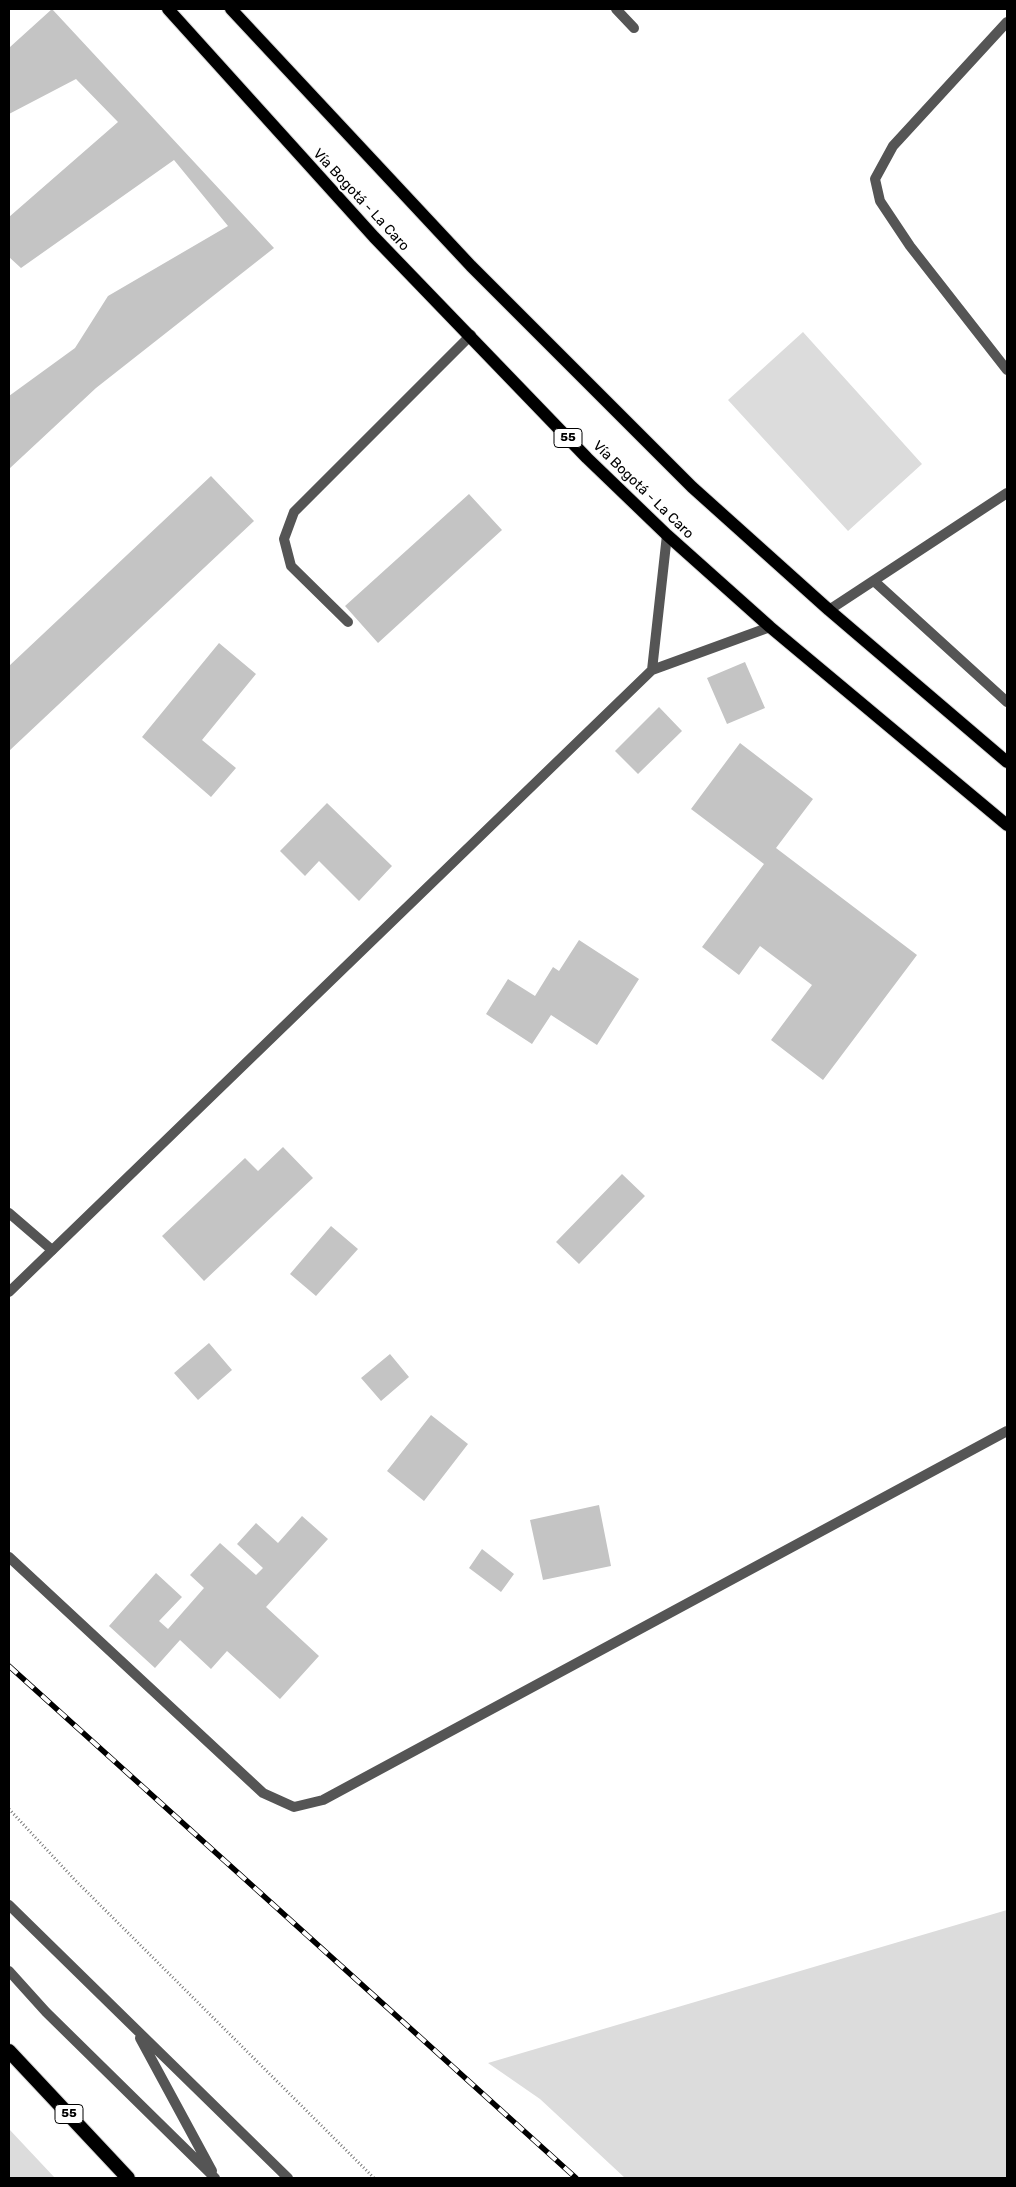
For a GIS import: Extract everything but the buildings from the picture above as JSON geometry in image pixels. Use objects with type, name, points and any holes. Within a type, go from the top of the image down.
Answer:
[{"type":"highway","name":"55","points":[[9,2051],[128,2178]]},
{"type":"main road","name":"Vía Bogotá - La Caro","points":[[168,9],[374,237],[471,335],[587,458],[667,535],[770,627],[1007,825]]},
{"type":"main road","points":[[231,9],[471,266],[692,487],[829,610],[1007,762]]},
{"type":"street","points":[[616,9],[634,28]]},
{"type":"street","points":[[1007,22],[893,146],[875,179],[880,201],[910,246],[1007,370]]},
{"type":"street","points":[[348,622],[291,566],[284,539],[294,512],[471,335]]},
{"type":"street","points":[[829,610],[1007,494]]},
{"type":"street","points":[[652,670],[667,535]]},
{"type":"street","points":[[874,581],[1007,702]]},
{"type":"street","points":[[9,1292],[652,670],[770,627]]},
{"type":"street","points":[[9,1213],[52,1250]]},
{"type":"street","points":[[9,1556],[263,1794],[294,1807],[323,1800],[1007,1431]]},
{"type":"street","points":[[9,1905],[288,2178]]},
{"type":"street","points":[[9,1971],[46,2012],[216,2178]]},
{"type":"street","points":[[136,2030],[216,2178]]},
{"type":"path","points":[[9,1809],[74,1878],[374,2178]]},
{"type":"shaded area","points":[[803,332],[922,464],[848,531],[728,400]]},
{"type":"shaded area","points":[[1007,1910],[1007,2178],[625,2178],[540,2099],[488,2063]]},
{"type":"shaded area","points":[[9,2129],[55,2178],[9,2178]]},
{"type":"railway","points":[[9,1666],[576,2178]]}]
